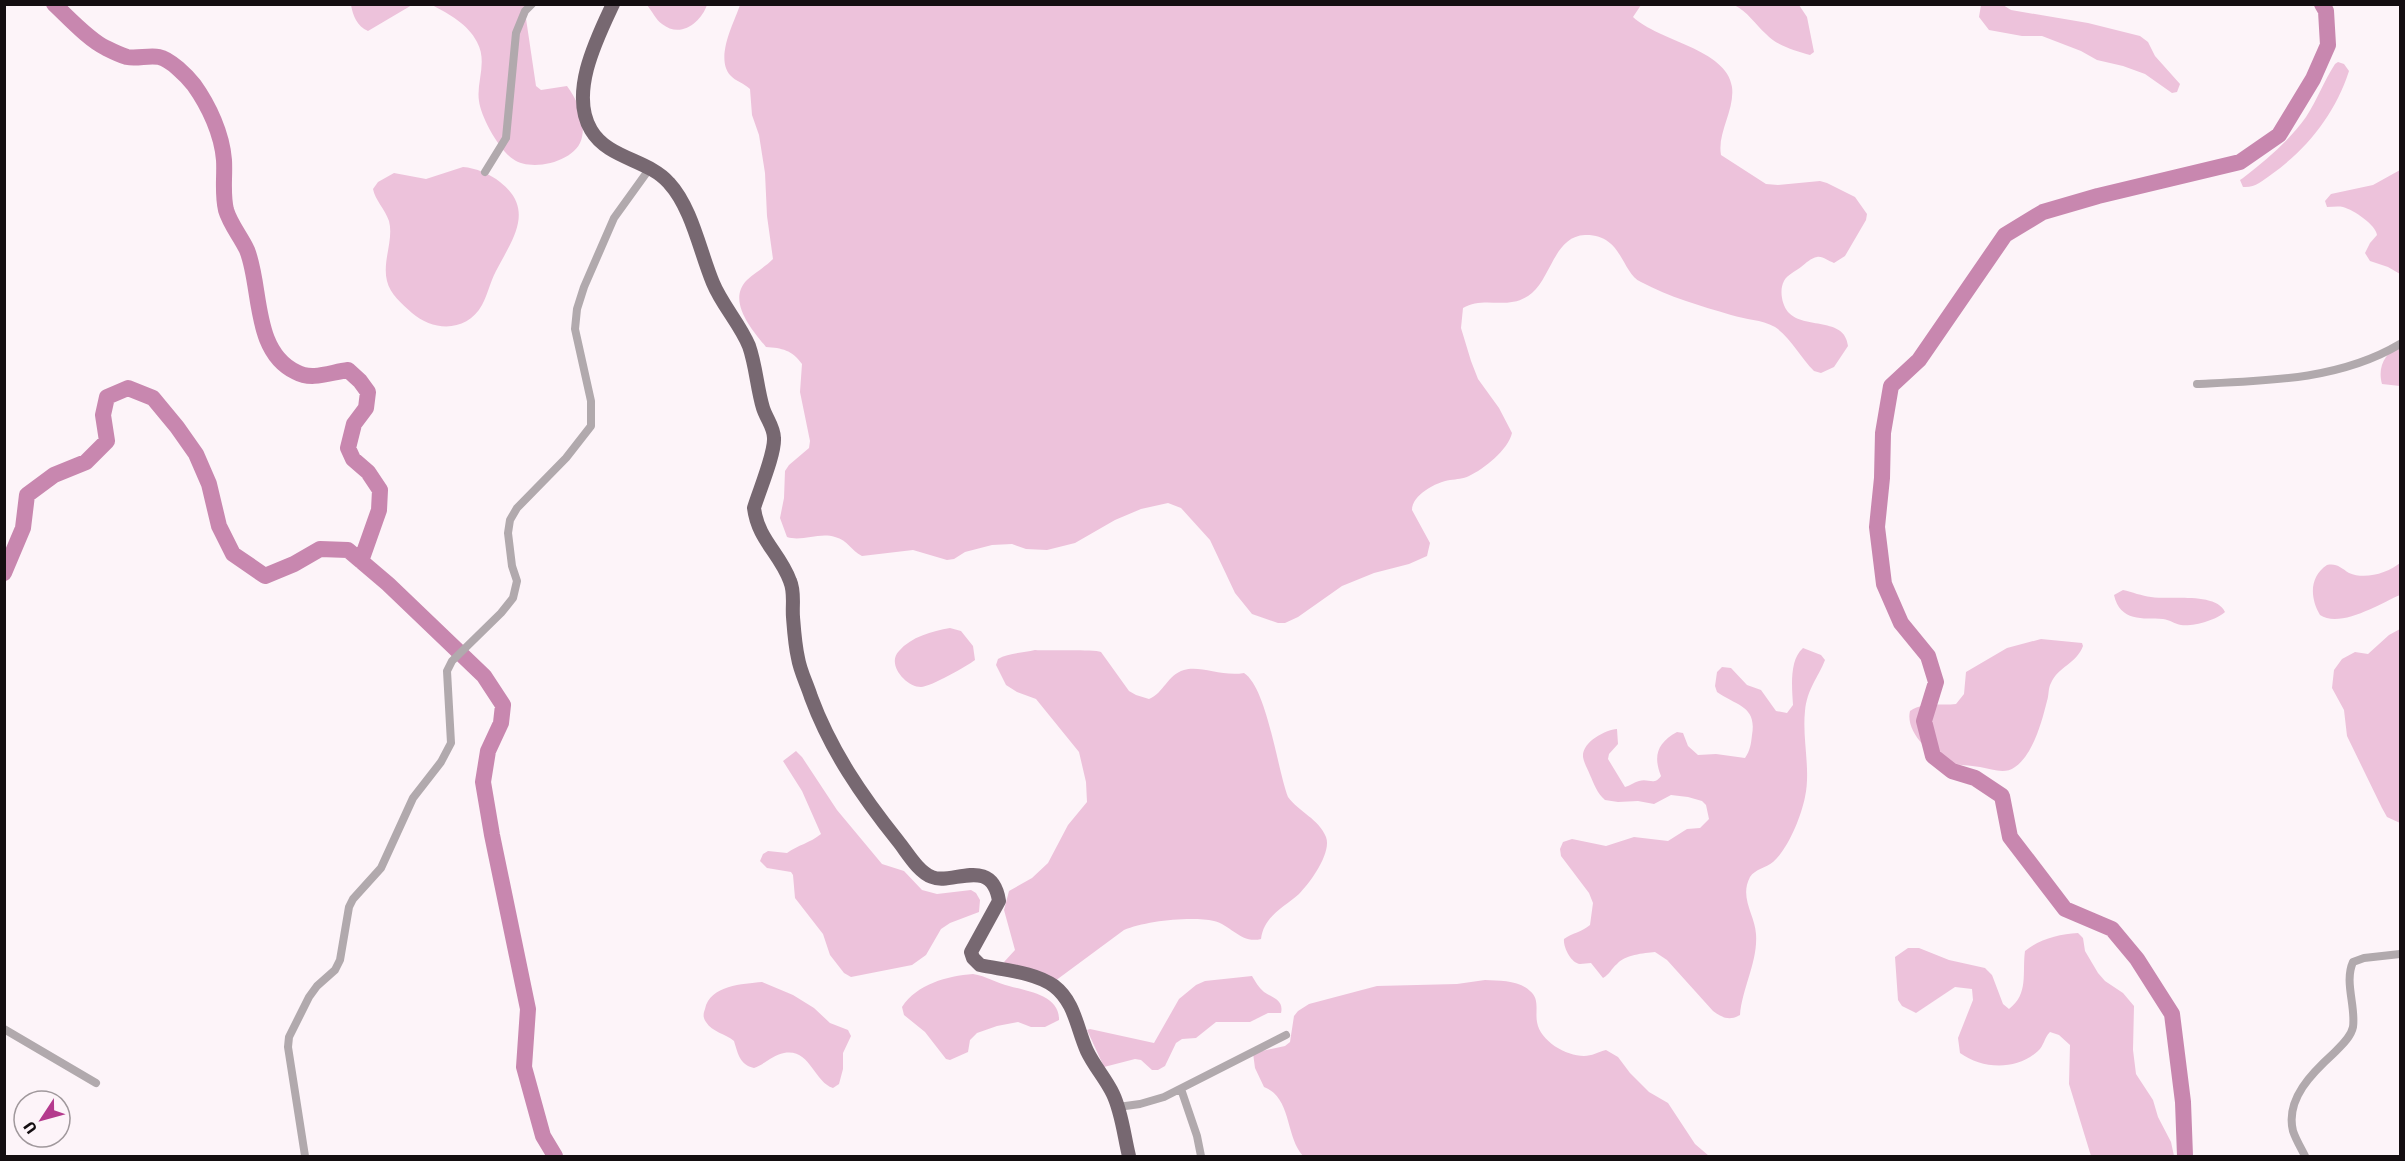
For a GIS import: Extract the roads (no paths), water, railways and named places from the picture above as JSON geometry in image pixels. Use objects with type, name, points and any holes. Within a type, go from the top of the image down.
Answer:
[{"type":"main road","points":[[613,4],[592,49],[586,72],[584,107],[591,130],[601,141],[621,155],[650,168],[677,192],[698,239],[719,297],[748,345],[763,407],[774,439],[754,508],[755,518],[759,531],[792,583],[798,659],[830,742],[848,774],[894,836],[927,875],[940,879],[975,875],[994,886],[999,901],[971,952],[973,958],[980,965],[1037,978],[1055,987],[1069,1003],[1088,1053],[1118,1107],[1129,1156]]},
{"type":"street","points":[[485,172],[506,138],[516,33],[525,10],[532,4]]},
{"type":"street","points":[[305,1156],[288,1047],[293,1025],[304,1011],[316,986],[335,970],[340,960],[349,907],[353,899],[381,868],[413,798],[441,762],[451,743],[447,671],[452,661],[513,598],[517,581],[512,566],[508,533],[510,520],[517,508],[566,458],[591,426],[592,412],[575,329],[577,309],[584,286],[614,218],[650,168]]},
{"type":"street","points":[[2197,384],[2268,381],[2332,371],[2368,360],[2400,344]]},
{"type":"street","points":[[2305,1156],[2293,1131],[2292,1116],[2296,1100],[2304,1084],[2343,1044],[2353,1027],[2350,974],[2353,962],[2364,958],[2400,954]]},
{"type":"street","points":[[4,1029],[96,1083]]},
{"type":"street","points":[[1118,1107],[1140,1104],[1181,1089],[1286,1035]]},
{"type":"street","points":[[1181,1089],[1197,1136],[1201,1156]]},
{"type":"waterway","points":[[54,4],[93,40],[127,57],[163,58],[178,68],[194,85],[210,111],[221,140],[226,210],[247,250],[252,265],[265,334],[272,349],[282,362],[302,375],[315,376],[348,370],[368,392],[366,408],[354,424],[348,448],[353,459],[368,472],[380,490],[379,510],[361,561]]},
{"type":"waterway","points":[[2185,1156],[2183,1102],[2172,1014],[2137,959],[2112,929],[2065,909],[2010,837],[2002,796],[1975,778],[1952,771],[1933,756],[1924,721],[1936,682],[1928,656],[1901,623],[1884,584],[1877,527],[1882,478],[1883,433],[1891,386],[1919,360],[2005,235],[2043,212],[2098,196],[2240,162],[2279,135],[2313,79],[2328,45],[2326,11],[2322,4]]},
{"type":"waterway","points":[[4,573],[23,528],[27,495],[54,475],[86,462],[107,441],[103,415],[107,397],[128,388],[153,398],[196,454],[209,484],[219,526],[233,554],[265,576],[294,564],[320,549],[348,550],[388,584],[484,676],[503,705],[501,723],[488,751],[483,782],[528,1009],[524,1067],[543,1136],[555,1156]]}]
